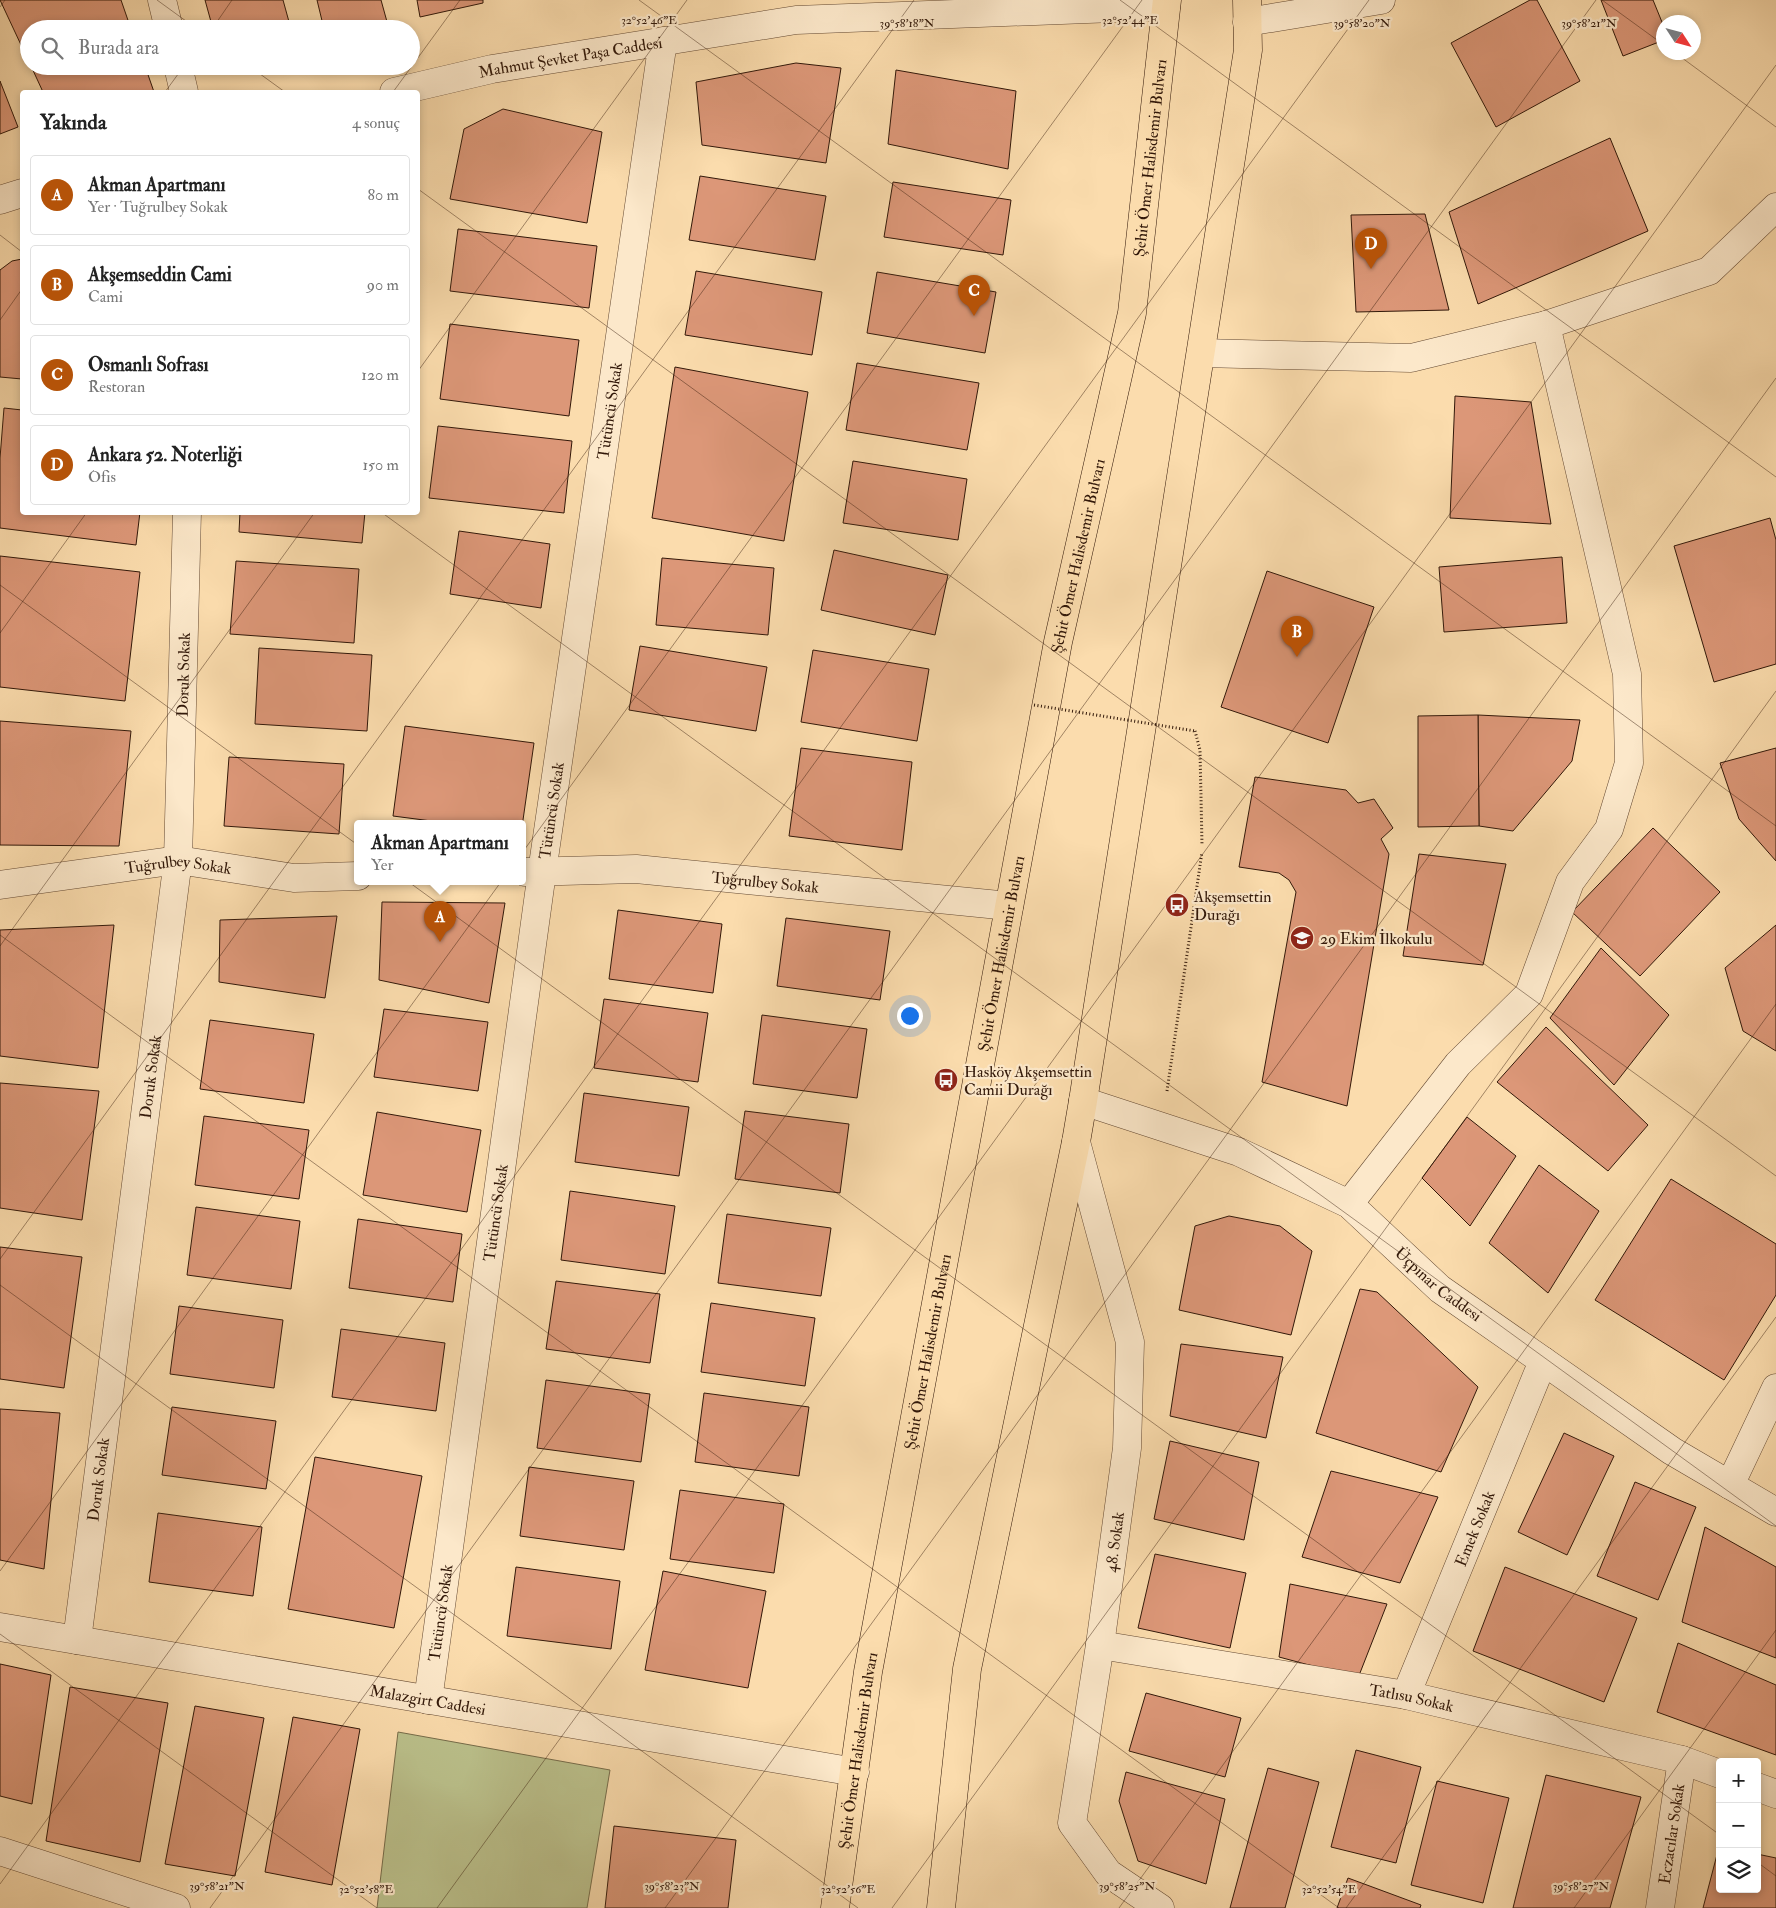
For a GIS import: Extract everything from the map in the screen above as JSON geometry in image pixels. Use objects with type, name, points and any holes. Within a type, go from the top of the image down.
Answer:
[{"type":"highway","name":"Şehit Ömer Halisdemir Bulvarı","points":[[835,1908],[868,1672],[1058,642],[1132,313],[1166,3]]},
{"type":"highway","points":[[941,1908],[967,1669],[1083,1101],[1248,50],[1247,11]]},
{"type":"street","points":[[162,0],[167,20]]},
{"type":"street","points":[[1247,11],[1381,0]]},
{"type":"street","name":"Mahmut Şevket Paşa Caddesi","points":[[402,90],[492,68],[796,20],[1166,3]]},
{"type":"street","name":"Tütüncü Sokak","points":[[428,1700],[532,872],[663,41]]},
{"type":"street","points":[[180,75],[184,90]]},
{"type":"street","points":[[0,200],[20,194]]},
{"type":"street","points":[[1201,353],[1411,358],[1546,326],[1709,271],[1776,207]]},
{"type":"street","points":[[1349,1204],[1458,1064],[1529,994],[1570,882],[1608,829],[1629,763],[1627,674],[1546,326]]},
{"type":"street","name":"Doruk Sokak","points":[[78,1640],[178,860],[187,515]]},
{"type":"street","name":"Tuğrulbey Sokak","points":[[0,885],[178,860],[294,878],[354,876]]},
{"type":"street","name":"Tuğrulbey Sokak","points":[[532,872],[636,869],[1009,906]]},
{"type":"street","name":"Üçpınar Caddesi","points":[[1083,1101],[1239,1152],[1349,1204],[1440,1290],[1672,1451],[1776,1512]]},
{"type":"street","name":"48. Sokak","points":[[1076,1142],[1130,1342],[1127,1448],[1100,1645],[1072,1823],[1108,1873],[1160,1908]]},
{"type":"street","name":"Emek Sokak","points":[[1406,1695],[1543,1361]]},
{"type":"street","points":[[1730,1485],[1776,1388]]},
{"type":"street","name":"Malazgirt Caddesi","points":[[0,1627],[855,1772]]},
{"type":"street","name":"Tatlısu Sokak","points":[[1100,1645],[1406,1695],[1682,1760],[1716,1773]]},
{"type":"street","name":"Eczacılar Sokak","points":[[1660,1908],[1682,1760]]},
{"type":"street","points":[[1761,1788],[1776,1794]]},
{"type":"street","points":[[0,1851],[176,1908]]},
{"type":"path","points":[[1034,705],[1195,731],[1200,750],[1202,845]]},
{"type":"path","points":[[1161,1127],[1202,852]]},
{"type":"green space","points":[[398,1732],[610,1770],[587,1908],[377,1908]]},
{"type":"building","points":[[0,0],[121,0],[128,20],[20,20],[20,43]]},
{"type":"building","points":[[205,0],[283,0],[289,20],[211,20]]},
{"type":"building","points":[[317,0],[381,0],[387,20],[322,20]]},
{"type":"building","points":[[417,0],[483,0],[483,3],[420,17]]},
{"type":"building","points":[[1530,0],[1537,0],[1580,81],[1496,127],[1451,43]]},
{"type":"building","points":[[1601,0],[1653,0],[1659,15],[1656,15],[1656,43],[1623,56]]},
{"type":"building","points":[[796,63],[841,68],[826,163],[702,145],[696,82]]},
{"type":"building","points":[[896,70],[1016,91],[1008,169],[888,144]]},
{"type":"building","points":[[35,75],[148,75],[153,90],[42,90]]},
{"type":"building","points":[[0,81],[18,127],[0,134]]},
{"type":"building","points":[[503,109],[602,132],[587,223],[450,199],[464,129]]},
{"type":"building","points":[[1610,138],[1648,231],[1478,304],[1449,212]]},
{"type":"building","points":[[700,176],[826,196],[815,260],[689,240]]},
{"type":"building","points":[[893,182],[1011,200],[1003,255],[884,237]]},
{"type":"building","points":[[1425,214],[1449,310],[1356,312],[1351,215]]},
{"type":"building","points":[[458,229],[597,246],[589,308],[450,291]]},
{"type":"building","points":[[20,259],[20,379],[0,377],[0,270],[12,261]]},
{"type":"building","points":[[696,271],[822,292],[812,355],[685,335]]},
{"type":"building","points":[[877,272],[996,292],[985,353],[867,333]]},
{"type":"building","points":[[450,324],[579,340],[569,416],[440,399]]},
{"type":"building","points":[[857,363],[979,383],[967,450],[846,430]]},
{"type":"building","points":[[675,367],[808,392],[784,541],[652,518]]},
{"type":"building","points":[[1455,396],[1531,402],[1551,524],[1450,518]]},
{"type":"building","points":[[4,408],[20,410],[20,515],[140,515],[136,545],[0,528],[0,458]]},
{"type":"building","points":[[438,426],[572,441],[564,513],[429,498]]},
{"type":"building","points":[[853,461],[967,479],[958,540],[843,523]]},
{"type":"building","points":[[240,515],[365,515],[362,543],[239,532]]},
{"type":"building","points":[[1770,518],[1776,540],[1776,664],[1714,682],[1674,546]]},
{"type":"building","points":[[459,531],[550,544],[541,608],[450,594]]},
{"type":"building","points":[[834,550],[948,575],[935,635],[821,610]]},
{"type":"building","points":[[0,556],[140,572],[125,701],[0,687]]},
{"type":"building","points":[[1562,557],[1567,623],[1444,632],[1439,567]]},
{"type":"building","points":[[662,558],[774,568],[768,635],[656,625]]},
{"type":"building","points":[[236,561],[359,569],[354,643],[230,634]]},
{"type":"building","points":[[1267,571],[1374,607],[1328,743],[1221,707]]},
{"type":"building","points":[[640,646],[767,667],[756,731],[629,710]]},
{"type":"building","points":[[259,648],[372,655],[367,731],[255,724]]},
{"type":"building","points":[[813,650],[929,669],[917,741],[801,722]]},
{"type":"building","points":[[1478,715],[1580,720],[1572,761],[1513,831],[1479,826]]},
{"type":"building","points":[[1478,715],[1479,826],[1418,827],[1418,716]]},
{"type":"building","points":[[0,721],[131,731],[119,846],[0,845]]},
{"type":"building","points":[[405,726],[534,743],[523,820],[424,820],[393,816]]},
{"type":"building","points":[[801,748],[912,762],[902,850],[789,836]]},
{"type":"building","points":[[1776,748],[1776,861],[1739,819],[1720,763]]},
{"type":"building","points":[[229,757],[344,764],[339,834],[224,826]]},
{"type":"building","points":[[1255,777],[1346,790],[1358,803],[1374,799],[1393,828],[1381,839],[1389,854],[1347,1106],[1262,1082],[1296,892],[1289,880],[1279,873],[1239,867]]},
{"type":"building","points":[[1653,828],[1720,892],[1640,976],[1572,912]]},
{"type":"building","points":[[1419,854],[1506,864],[1483,965],[1403,956]]},
{"type":"building","points":[[382,902],[505,903],[489,1003],[379,980]]},
{"type":"building","points":[[618,910],[722,924],[713,993],[609,979]]},
{"type":"building","points":[[337,916],[325,998],[219,982],[220,920]]},
{"type":"building","points":[[786,918],[890,931],[880,1000],[777,986]]},
{"type":"building","points":[[114,925],[98,1068],[0,1056],[0,930]]},
{"type":"building","points":[[1776,925],[1776,1051],[1743,1031],[1725,968]]},
{"type":"building","points":[[1601,948],[1669,1015],[1614,1085],[1550,1018]]},
{"type":"building","points":[[604,999],[708,1013],[698,1082],[594,1068]]},
{"type":"building","points":[[384,1009],[488,1022],[478,1091],[374,1077]]},
{"type":"building","points":[[762,1015],[867,1029],[857,1098],[753,1084]]},
{"type":"building","points":[[210,1020],[314,1034],[304,1103],[200,1089]]},
{"type":"building","points":[[1546,1027],[1648,1125],[1608,1171],[1497,1082]]},
{"type":"building","points":[[0,1083],[99,1091],[82,1220],[0,1208]]},
{"type":"building","points":[[584,1093],[689,1107],[679,1176],[575,1162]]},
{"type":"building","points":[[745,1111],[849,1124],[840,1193],[735,1179]]},
{"type":"building","points":[[377,1112],[481,1130],[467,1212],[363,1195]]},
{"type":"building","points":[[204,1116],[309,1130],[299,1199],[195,1185]]},
{"type":"building","points":[[1467,1117],[1516,1156],[1470,1226],[1422,1178]]},
{"type":"building","points":[[1539,1165],[1599,1211],[1548,1293],[1489,1243]]},
{"type":"building","points":[[1671,1179],[1776,1244],[1776,1295],[1724,1380],[1595,1300]]},
{"type":"building","points":[[570,1191],[675,1206],[665,1274],[561,1260]]},
{"type":"building","points":[[196,1207],[300,1221],[291,1289],[187,1275]]},
{"type":"building","points":[[727,1214],[831,1228],[821,1296],[718,1283]]},
{"type":"building","points":[[1229,1216],[1280,1226],[1312,1251],[1291,1335],[1179,1310],[1195,1226]]},
{"type":"building","points":[[358,1219],[462,1234],[453,1302],[349,1288]]},
{"type":"building","points":[[0,1247],[82,1257],[64,1388],[0,1379]]},
{"type":"building","points":[[556,1281],[660,1294],[650,1363],[546,1349]]},
{"type":"building","points":[[1360,1289],[1377,1292],[1478,1387],[1441,1472],[1316,1433]]},
{"type":"building","points":[[711,1303],[815,1318],[805,1386],[701,1372]]},
{"type":"building","points":[[179,1306],[283,1320],[274,1388],[170,1374]]},
{"type":"building","points":[[341,1329],[445,1343],[436,1411],[332,1397]]},
{"type":"building","points":[[1181,1344],[1283,1357],[1266,1438],[1170,1416]]},
{"type":"building","points":[[546,1380],[650,1394],[641,1462],[537,1448]]},
{"type":"building","points":[[704,1393],[809,1407],[799,1476],[695,1462]]},
{"type":"building","points":[[172,1407],[276,1421],[266,1489],[162,1475]]},
{"type":"building","points":[[0,1409],[60,1413],[44,1569],[0,1560]]},
{"type":"building","points":[[1564,1433],[1614,1456],[1567,1555],[1518,1532]]},
{"type":"building","points":[[1170,1441],[1259,1462],[1244,1540],[1154,1519]]},
{"type":"building","points":[[315,1457],[422,1476],[394,1628],[288,1609]]},
{"type":"building","points":[[529,1467],[634,1481],[624,1550],[520,1536]]},
{"type":"building","points":[[1331,1471],[1438,1497],[1400,1583],[1302,1557]]},
{"type":"building","points":[[1635,1482],[1696,1507],[1658,1600],[1597,1576]]},
{"type":"building","points":[[680,1490],[784,1504],[774,1573],[670,1559]]},
{"type":"building","points":[[158,1513],[262,1527],[253,1596],[149,1582]]},
{"type":"building","points":[[1705,1527],[1776,1567],[1776,1658],[1682,1622]]},
{"type":"building","points":[[1155,1554],[1246,1573],[1230,1648],[1138,1628]]},
{"type":"building","points":[[516,1567],[620,1581],[611,1649],[507,1636]]},
{"type":"building","points":[[1505,1567],[1637,1618],[1604,1702],[1473,1651]]},
{"type":"building","points":[[663,1571],[766,1591],[748,1688],[645,1670]]},
{"type":"building","points":[[1290,1584],[1387,1604],[1358,1678],[1279,1657]]},
{"type":"building","points":[[1678,1643],[1776,1685],[1776,1755],[1657,1712]]},
{"type":"building","points":[[0,1664],[51,1675],[32,1804],[0,1796]]},
{"type":"building","points":[[70,1687],[168,1703],[140,1862],[46,1841]]},
{"type":"building","points":[[1146,1693],[1241,1718],[1225,1777],[1129,1751]]},
{"type":"building","points":[[195,1706],[264,1718],[235,1876],[165,1864]]},
{"type":"building","points":[[293,1717],[360,1729],[332,1885],[265,1872]]},
{"type":"building","points":[[1356,1750],[1421,1767],[1396,1863],[1331,1847]]},
{"type":"building","points":[[1268,1768],[1319,1782],[1285,1908],[1230,1908]]},
{"type":"building","points":[[1126,1772],[1225,1799],[1206,1884],[1138,1861],[1119,1801]]},
{"type":"building","points":[[1546,1775],[1641,1797],[1610,1908],[1513,1908]]},
{"type":"building","points":[[1437,1781],[1509,1798],[1483,1903],[1411,1885]]},
{"type":"building","points":[[614,1826],[736,1840],[728,1908],[605,1908]]},
{"type":"building","points":[[1761,1855],[1776,1858],[1776,1908],[1703,1908],[1716,1858],[1716,1893],[1761,1893]]},
{"type":"building","points":[[1348,1878],[1421,1905],[1420,1908],[1337,1908]]},
{"type":"place","name":"Ankara 52. Noterliği","points":[[1371,269]]},
{"type":"place","name":"Osmanlı Sofrası","points":[[974,316]]},
{"type":"place","name":"Akşemseddin Cami","points":[[1297,657]]},
{"type":"place","name":"Akşemsettin Durağı","points":[[1177,905]]},
{"type":"place","name":"29 Ekim İlkokulu","points":[[1302,938]]},
{"type":"place","name":"Akman Apartmanı","points":[[440,942]]},
{"type":"place","name":"Hasköy Akşemsettin Camii Durağı","points":[[946,1080]]}]
